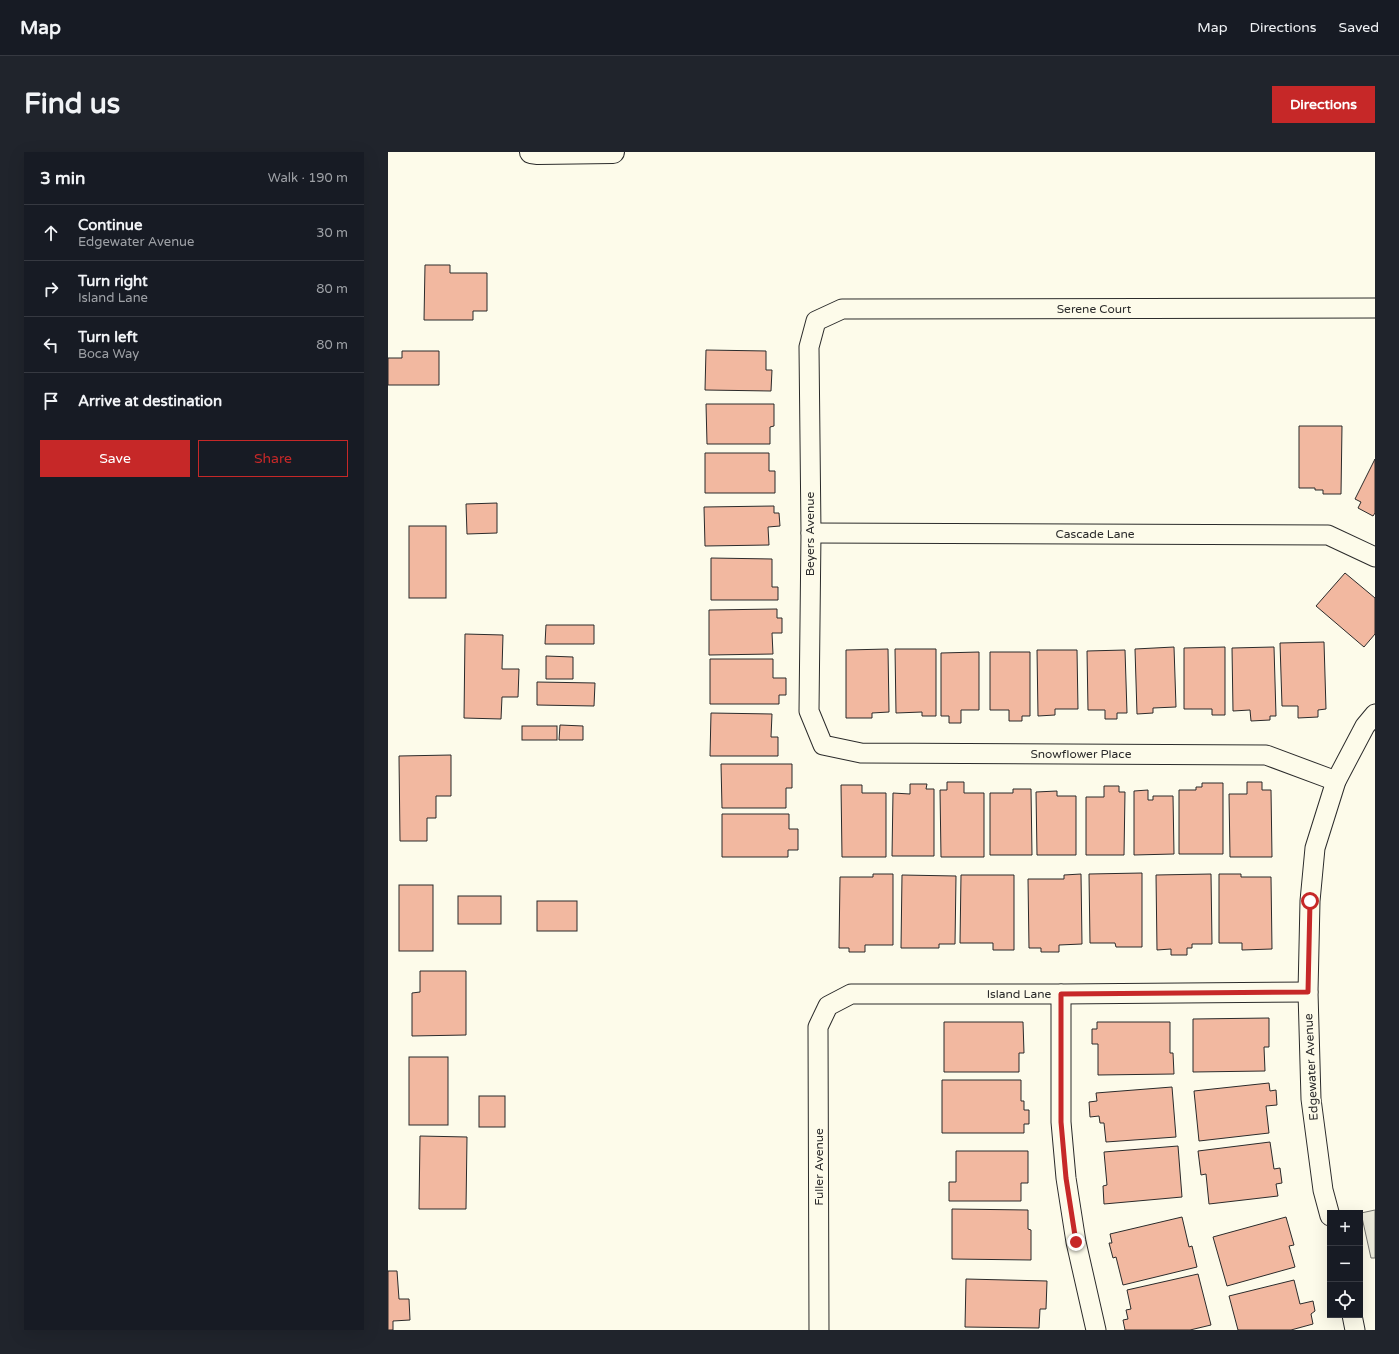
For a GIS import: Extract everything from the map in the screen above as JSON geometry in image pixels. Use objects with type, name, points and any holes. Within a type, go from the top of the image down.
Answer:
[{"type":"main road","points":[[531,152],[613,152]]},
{"type":"street","name":"Serene Court","points":[[816,321],[842,310],[1375,308]]},
{"type":"street","name":"Beyers Avenue","points":[[816,321],[809,347],[811,533],[809,711],[823,745]]},
{"type":"street","name":"Cascade Lane","points":[[811,533],[1328,535],[1375,557]]},
{"type":"street","name":"Edgewater Avenue","points":[[1328,1210],[1323,1190],[1310,1099],[1308,992],[1310,901],[1315,848],[1336,781],[1366,726],[1375,714]]},
{"type":"street","name":"Snowflower Place","points":[[823,745],[861,754],[1266,755],[1336,781]]},
{"type":"street","name":"Island Lane","points":[[828,1006],[851,994],[1308,992]]},
{"type":"street","points":[[1061,994],[1061,1122],[1066,1178],[1076,1242],[1096,1330]]},
{"type":"street","name":"Fuller Avenue","points":[[819,1330],[818,1027],[828,1006]]},
{"type":"street","points":[[1353,1318],[1355,1330]]},
{"type":"shaded area","points":[[1375,1210],[1375,1258],[1371,1258],[1363,1222],[1363,1213]]},
{"type":"building","points":[[425,265],[450,265],[450,273],[487,273],[487,311],[473,311],[473,320],[424,320]]},
{"type":"building","points":[[706,350],[766,351],[766,370],[772,370],[771,391],[705,390]]},
{"type":"building","points":[[402,351],[439,351],[439,385],[388,385],[388,358],[402,358]]},
{"type":"building","points":[[706,404],[774,404],[774,426],[770,427],[770,444],[707,444]]},
{"type":"building","points":[[1299,426],[1342,426],[1341,494],[1323,494],[1323,490],[1315,490],[1315,488],[1299,488]]},
{"type":"building","points":[[705,453],[769,453],[769,471],[775,471],[775,493],[705,493]]},
{"type":"building","points":[[1375,459],[1375,513],[1373,516],[1358,508],[1361,502],[1355,499]]},
{"type":"building","points":[[497,503],[497,533],[467,534],[466,504]]},
{"type":"building","points":[[774,506],[774,513],[779,513],[780,526],[768,527],[769,545],[705,546],[704,507]]},
{"type":"building","points":[[409,526],[446,526],[446,598],[409,598]]},
{"type":"building","points":[[711,558],[772,559],[772,587],[778,587],[778,600],[711,600]]},
{"type":"building","points":[[1345,573],[1375,598],[1375,634],[1364,647],[1316,606]]},
{"type":"building","points":[[777,609],[777,618],[782,618],[782,633],[772,633],[773,654],[709,655],[709,610]]},
{"type":"building","points":[[546,625],[594,625],[594,644],[545,644]]},
{"type":"building","points":[[465,634],[503,635],[502,669],[519,669],[518,697],[502,697],[501,719],[464,718]]},
{"type":"building","points":[[1324,642],[1326,709],[1318,710],[1318,717],[1298,718],[1298,706],[1282,706],[1280,643]]},
{"type":"building","points":[[1174,647],[1176,707],[1153,708],[1153,713],[1137,714],[1135,649]]},
{"type":"building","points":[[1225,647],[1225,715],[1212,715],[1212,709],[1184,709],[1184,648]]},
{"type":"building","points":[[1274,647],[1276,716],[1270,716],[1270,720],[1251,721],[1250,710],[1233,711],[1232,648]]},
{"type":"building","points":[[888,649],[889,712],[872,713],[872,718],[846,718],[846,650]]},
{"type":"building","points":[[895,649],[936,649],[936,716],[922,716],[922,712],[896,713]]},
{"type":"building","points":[[1037,650],[1077,650],[1078,709],[1055,709],[1055,715],[1038,716]]},
{"type":"building","points":[[1125,650],[1127,713],[1117,713],[1117,719],[1105,719],[1105,710],[1088,710],[1087,651]]},
{"type":"building","points":[[979,652],[979,710],[961,710],[961,723],[949,723],[949,716],[941,716],[941,653]]},
{"type":"building","points":[[990,652],[1030,652],[1030,716],[1022,716],[1022,721],[1009,721],[1009,710],[990,710]]},
{"type":"building","points":[[546,656],[573,657],[573,679],[546,679]]},
{"type":"building","points":[[710,659],[773,659],[773,678],[786,678],[786,695],[779,695],[779,704],[710,704]]},
{"type":"building","points":[[537,682],[595,683],[594,706],[537,705]]},
{"type":"building","points":[[711,713],[772,714],[771,737],[778,737],[778,756],[710,756]]},
{"type":"building","points":[[560,725],[583,726],[583,740],[559,740]]},
{"type":"building","points":[[522,726],[557,726],[557,740],[522,740]]},
{"type":"building","points":[[451,755],[451,796],[436,796],[436,818],[427,818],[427,841],[400,841],[399,756]]},
{"type":"building","points":[[721,764],[792,764],[792,788],[786,788],[786,808],[722,808]]},
{"type":"building","points":[[947,782],[964,782],[964,793],[984,793],[984,857],[941,857],[940,790],[947,790]]},
{"type":"building","points":[[1247,782],[1262,782],[1262,790],[1271,790],[1272,857],[1230,857],[1229,794],[1247,794]]},
{"type":"building","points":[[1202,783],[1223,783],[1223,854],[1179,854],[1179,790],[1196,790],[1196,787],[1202,787]]},
{"type":"building","points":[[910,784],[927,784],[926,789],[934,789],[934,856],[892,856],[893,793],[910,794]]},
{"type":"building","points":[[841,785],[862,785],[862,793],[886,793],[886,857],[842,857]]},
{"type":"building","points":[[1104,786],[1119,786],[1119,792],[1125,792],[1124,855],[1086,855],[1086,797],[1104,797]]},
{"type":"building","points":[[1013,789],[1031,789],[1032,855],[990,855],[990,793],[1013,793]]},
{"type":"building","points":[[1148,790],[1148,800],[1153,800],[1153,796],[1173,796],[1174,854],[1134,855],[1134,791]]},
{"type":"building","points":[[1057,791],[1057,796],[1076,796],[1076,855],[1037,855],[1036,792]]},
{"type":"building","points":[[722,814],[789,814],[789,829],[798,829],[798,850],[788,850],[788,857],[722,857]]},
{"type":"building","points":[[1142,873],[1142,947],[1116,947],[1115,943],[1090,943],[1089,874]]},
{"type":"building","points":[[873,874],[893,874],[893,945],[865,945],[865,952],[849,952],[849,948],[839,948],[840,877],[873,877]]},
{"type":"building","points":[[1081,874],[1082,944],[1059,945],[1059,952],[1041,952],[1041,948],[1029,948],[1028,879],[1064,879],[1064,875]]},
{"type":"building","points":[[1211,874],[1212,944],[1192,944],[1192,948],[1187,948],[1187,955],[1171,955],[1171,949],[1157,950],[1156,875]]},
{"type":"building","points":[[1219,874],[1241,874],[1241,877],[1271,877],[1272,949],[1242,950],[1242,943],[1219,943]]},
{"type":"building","points":[[902,875],[956,876],[955,944],[939,944],[939,948],[901,948]]},
{"type":"building","points":[[961,875],[1014,875],[1014,950],[993,950],[993,943],[960,943]]},
{"type":"building","points":[[399,885],[433,885],[433,951],[399,951]]},
{"type":"building","points":[[458,896],[501,896],[501,924],[458,924]]},
{"type":"building","points":[[537,901],[577,901],[577,931],[537,931]]},
{"type":"building","points":[[420,971],[466,971],[466,1035],[412,1036],[412,993],[420,992]]},
{"type":"building","points":[[1269,1018],[1269,1047],[1264,1047],[1265,1071],[1193,1072],[1193,1019]]},
{"type":"building","points":[[944,1022],[1023,1022],[1024,1053],[1019,1053],[1019,1072],[944,1072]]},
{"type":"building","points":[[1097,1022],[1170,1022],[1170,1053],[1173,1053],[1174,1074],[1098,1075],[1098,1044],[1092,1044],[1092,1029],[1097,1029]]},
{"type":"building","points":[[409,1057],[448,1057],[448,1125],[409,1125]]},
{"type":"building","points":[[942,1080],[1021,1080],[1021,1101],[1024,1101],[1024,1110],[1029,1110],[1029,1124],[1024,1124],[1024,1133],[942,1133]]},
{"type":"building","points":[[1269,1083],[1270,1091],[1276,1090],[1277,1105],[1266,1106],[1269,1133],[1199,1141],[1194,1091]]},
{"type":"building","points":[[1172,1087],[1176,1137],[1106,1142],[1104,1123],[1100,1123],[1099,1116],[1090,1117],[1089,1102],[1097,1101],[1096,1093]]},
{"type":"building","points":[[479,1096],[505,1096],[505,1127],[479,1127]]},
{"type":"building","points":[[420,1136],[467,1137],[466,1209],[419,1209]]},
{"type":"building","points":[[1270,1142],[1274,1169],[1280,1168],[1282,1183],[1276,1184],[1278,1196],[1209,1204],[1206,1174],[1201,1175],[1198,1151]]},
{"type":"building","points":[[1178,1146],[1182,1197],[1104,1204],[1103,1186],[1107,1185],[1104,1152]]},
{"type":"building","points":[[956,1151],[1028,1151],[1028,1183],[1021,1183],[1021,1201],[949,1201],[949,1182],[956,1182]]},
{"type":"building","points":[[952,1209],[1028,1210],[1028,1229],[1031,1230],[1031,1260],[952,1259]]},
{"type":"building","points":[[1182,1217],[1189,1247],[1192,1246],[1197,1267],[1123,1285],[1116,1257],[1113,1258],[1109,1243],[1112,1243],[1110,1234]]},
{"type":"building","points":[[1286,1217],[1294,1245],[1289,1246],[1295,1267],[1227,1286],[1213,1237]]},
{"type":"building","points":[[388,1271],[397,1271],[399,1299],[409,1299],[410,1320],[393,1321],[393,1330],[388,1330]]},
{"type":"building","points":[[1198,1274],[1211,1325],[1190,1330],[1125,1330],[1123,1320],[1128,1319],[1126,1310],[1131,1309],[1127,1290]]},
{"type":"building","points":[[966,1279],[1047,1281],[1046,1309],[1040,1309],[1039,1328],[965,1327]]},
{"type":"building","points":[[1294,1280],[1300,1304],[1313,1301],[1315,1311],[1311,1314],[1313,1324],[1291,1330],[1238,1330],[1229,1296]]},
{"type":"route","points":[[1076,1242],[1066,1178],[1061,1122],[1061,994],[1308,992],[1310,901]]}]
